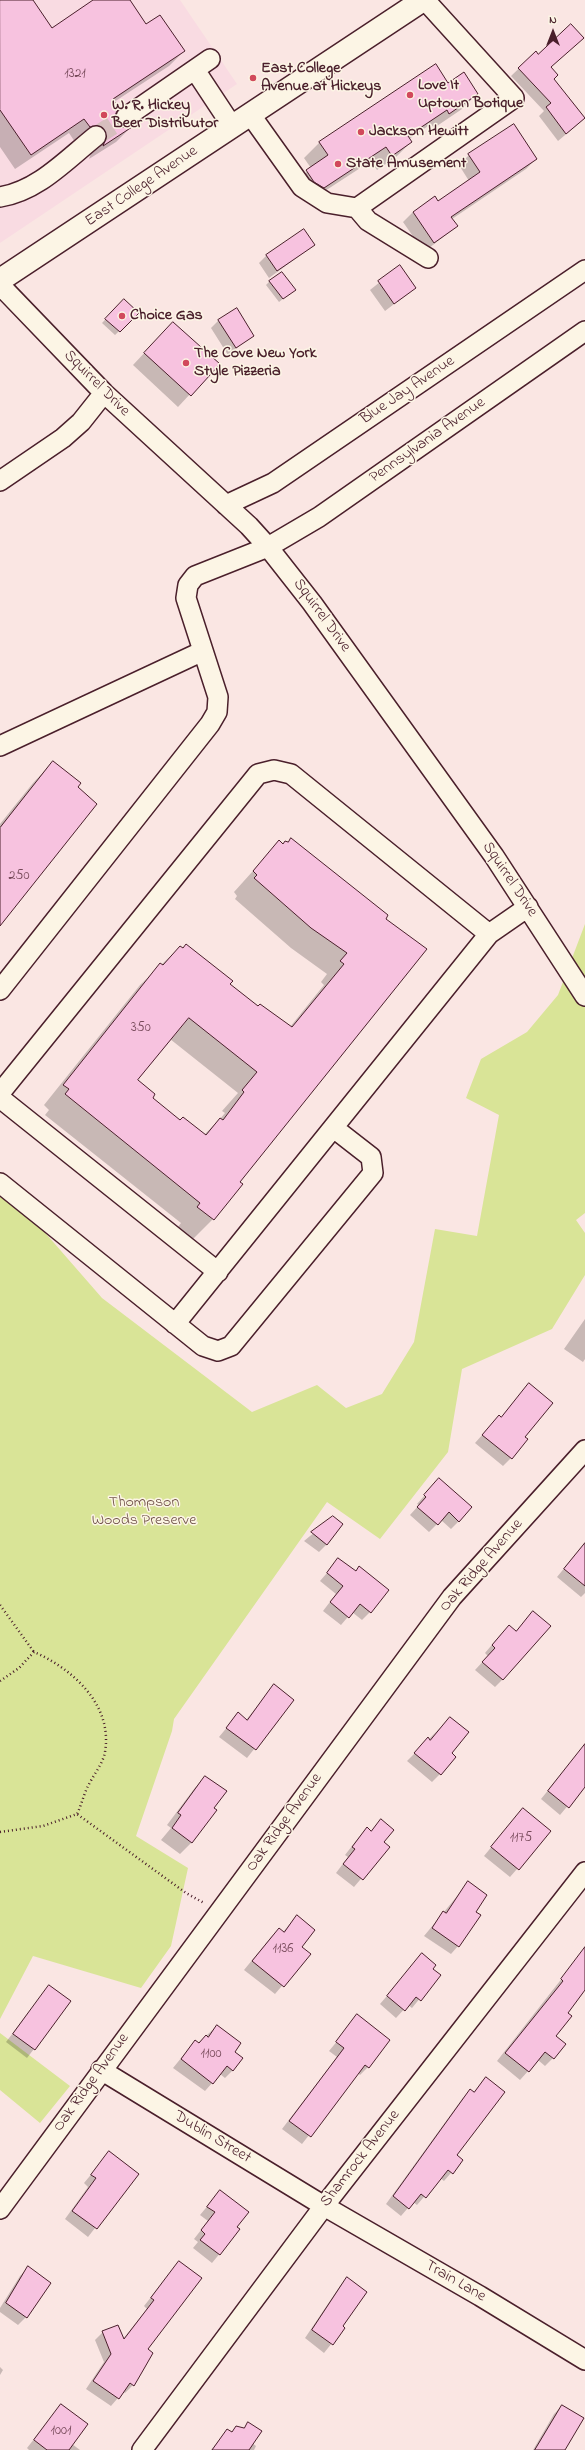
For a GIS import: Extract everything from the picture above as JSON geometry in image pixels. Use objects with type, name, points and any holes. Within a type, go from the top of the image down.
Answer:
[{"type":"main road","name":"East College Avenue","points":[[0,280],[424,0]]},
{"type":"street","points":[[357,208],[514,98],[424,0]]},
{"type":"street","points":[[126,117],[202,64],[241,120],[302,187],[327,203],[357,208],[368,221],[428,258]]},
{"type":"street","points":[[0,197],[17,194],[36,184],[96,136]]},
{"type":"street","name":"Blue Jay Avenue","points":[[226,505],[273,483],[585,270]]},
{"type":"street","name":"Squirrel Drive","points":[[0,285],[104,393],[226,505],[268,547],[312,603],[494,856],[585,996]]},
{"type":"street","name":"Pennsylvania Avenue","points":[[0,990],[210,724],[217,712],[218,697],[186,598],[188,585],[195,576],[268,547],[319,517],[585,331]]},
{"type":"street","points":[[0,481],[63,438],[81,422],[104,393]]},
{"type":"street","points":[[0,746],[203,651]]},
{"type":"street","points":[[0,1093],[258,774],[274,770],[291,774],[489,934]]},
{"type":"street","points":[[175,1324],[335,1129],[489,934],[528,907]]},
{"type":"street","points":[[0,1098],[218,1272]]},
{"type":"street","points":[[0,1183],[203,1346],[218,1351],[231,1346],[373,1173],[371,1157],[335,1129]]},
{"type":"street","name":"Oak Ridge Avenue","points":[[0,2209],[101,2070],[220,1912],[452,1597],[585,1450]]},
{"type":"street","name":"Shamrock Avenue","points":[[142,2450],[324,2206],[585,1872]]},
{"type":"street","name":"Dublin Street","points":[[101,2070],[324,2206]]},
{"type":"street","name":"Train Lane","points":[[324,2206],[480,2296],[585,2360]]},
{"type":"path","points":[[0,1605],[34,1652],[62,1666],[79,1681],[101,1713],[105,1730],[105,1753],[87,1788],[77,1814],[43,1826],[0,1832]]},
{"type":"path","points":[[0,1682],[19,1668],[34,1652]]},
{"type":"path","points":[[77,1814],[186,1893],[220,1912]]},
{"type":"shaded area","points":[[0,0],[180,0],[237,84],[0,243]]},
{"type":"green space","name":"Thompson Woods Preserve","points":[[585,924],[585,1213],[576,1220],[585,1233],[585,1275],[552,1329],[462,1369],[448,1452],[380,1539],[327,1502],[174,1719],[172,1731],[136,1836],[188,1868],[171,1946],[141,1988],[33,1956],[0,2019],[0,1181],[102,1298],[252,1412],[317,1385],[346,1408],[382,1394],[414,1342],[435,1229],[477,1236],[499,1115],[466,1098],[481,1059],[527,1032],[558,995]]},
{"type":"green space","points":[[0,2033],[70,2086],[40,2123],[0,2090]]},
{"type":"building","points":[[0,0],[33,0],[52,28],[93,0],[130,0],[146,24],[160,15],[185,51],[113,99],[119,108],[116,113],[117,123],[122,127],[132,127],[103,146],[107,135],[105,129],[99,126],[90,127],[84,119],[31,155],[0,110]]},
{"type":"building","points":[[571,24],[584,38],[551,67],[558,75],[554,79],[585,118],[566,134],[546,107],[551,103],[518,68],[536,51],[538,54]]},
{"type":"building","points":[[436,64],[448,83],[464,72],[478,94],[449,114],[447,110],[408,136],[412,142],[392,156],[386,147],[324,188],[314,182],[306,170],[328,155],[319,142]]},
{"type":"building","points":[[514,124],[537,159],[451,217],[458,226],[434,243],[413,212],[435,196],[438,201],[480,172],[468,154]]},
{"type":"building","points":[[304,229],[315,245],[277,271],[266,255]]},
{"type":"building","points":[[400,265],[416,288],[394,304],[378,281]]},
{"type":"building","points":[[282,272],[296,290],[283,299],[269,281]]},
{"type":"building","name":"Choice Gas","points":[[124,299],[139,313],[120,332],[105,319]]},
{"type":"building","points":[[237,308],[254,336],[236,348],[218,320]]},
{"type":"building","name":"The Cove New York Style Pizzeria","points":[[173,322],[220,364],[191,396],[144,353]]},
{"type":"building","points":[[53,761],[81,783],[78,787],[97,804],[0,926],[0,828]]},
{"type":"building","points":[[291,838],[388,915],[386,919],[427,949],[240,1182],[243,1184],[214,1220],[197,1207],[200,1203],[65,1094],[69,1089],[63,1085],[160,963],[163,965],[180,946],[183,948],[186,944],[233,981],[230,984],[258,1006],[260,1004],[292,1027],[344,964],[340,961],[347,953],[311,928],[254,878],[257,875],[253,871],[279,840],[283,844],[285,841],[288,842]],"holes":[[[189,1018],[257,1072],[242,1090],[244,1092],[223,1120],[220,1118],[206,1135],[183,1117],[180,1120],[153,1098],[155,1094],[138,1080]]]},
{"type":"building","points":[[529,1383],[553,1403],[525,1437],[528,1439],[512,1459],[482,1435],[499,1415],[501,1417]]},
{"type":"building","points":[[439,1478],[472,1507],[459,1522],[449,1512],[438,1525],[417,1507],[426,1497],[424,1495]]},
{"type":"building","points":[[333,1516],[343,1524],[327,1545],[311,1532]]},
{"type":"building","points":[[585,1543],[585,1586],[564,1569]]},
{"type":"building","points":[[338,1558],[356,1571],[359,1566],[389,1590],[371,1613],[360,1604],[349,1618],[330,1602],[343,1586],[327,1573]]},
{"type":"building","points":[[533,1611],[551,1626],[503,1680],[482,1662],[495,1648],[492,1645],[509,1625],[516,1631]]},
{"type":"building","points":[[274,1684],[294,1700],[256,1750],[226,1728],[238,1712],[247,1720]]},
{"type":"building","points":[[450,1717],[469,1732],[452,1753],[456,1757],[441,1775],[414,1753],[428,1737],[430,1740]]},
{"type":"building","points":[[585,1744],[585,1787],[569,1808],[548,1791]]},
{"type":"building","points":[[205,1776],[227,1791],[214,1808],[217,1810],[192,1843],[172,1828],[181,1815],[178,1813]]},
{"type":"building","points":[[523,1808],[551,1831],[519,1870],[491,1847]]},
{"type":"building","points":[[381,1819],[394,1830],[384,1842],[390,1847],[363,1880],[343,1864],[355,1849],[352,1847],[367,1827],[371,1831]]},
{"type":"building","points":[[468,1881],[487,1895],[476,1912],[481,1915],[459,1947],[432,1928],[443,1911],[446,1913]]},
{"type":"building","points":[[297,1915],[315,1930],[302,1947],[311,1954],[284,1987],[252,1961],[279,1928],[284,1932]]},
{"type":"building","points":[[585,1947],[585,1990],[568,2013],[572,2016],[556,2036],[566,2044],[554,2059],[545,2052],[529,2072],[505,2053],[563,1981],[561,1979]]},
{"type":"building","points":[[422,1953],[436,1965],[433,1969],[441,1975],[421,2001],[416,1997],[405,2011],[387,1996]]},
{"type":"building","points":[[49,1985],[71,2001],[35,2050],[13,2034]]},
{"type":"building","points":[[357,2014],[390,2040],[369,2068],[365,2065],[311,2137],[289,2121],[344,2048],[336,2042]]},
{"type":"building","points":[[217,2025],[241,2043],[235,2052],[243,2058],[233,2071],[227,2066],[213,2084],[181,2059],[195,2040],[199,2043],[206,2035],[208,2037]]},
{"type":"building","points":[[486,2077],[505,2092],[457,2155],[463,2160],[453,2174],[448,2170],[426,2198],[421,2194],[409,2209],[393,2196],[470,2089],[474,2092]]},
{"type":"building","points":[[109,2151],[139,2174],[97,2229],[72,2211],[96,2178],[91,2175]]},
{"type":"building","points":[[220,2190],[249,2212],[237,2227],[240,2229],[220,2255],[200,2240],[205,2234],[201,2230],[215,2212],[207,2207]]},
{"type":"building","points":[[179,2261],[202,2278],[148,2349],[153,2353],[134,2386],[130,2383],[119,2399],[93,2381],[111,2354],[102,2331],[118,2325],[124,2339],[154,2300],[151,2298]]},
{"type":"building","points":[[28,2266],[51,2283],[27,2318],[6,2303]]},
{"type":"building","points":[[347,2277],[367,2292],[343,2326],[345,2328],[333,2345],[312,2330]]},
{"type":"building","points":[[61,2404],[88,2424],[69,2450],[47,2450],[34,2440]]},
{"type":"building","points":[[562,2405],[584,2418],[565,2450],[535,2450]]},
{"type":"building","points":[[248,2422],[262,2431],[249,2450],[212,2450],[227,2429],[232,2432],[236,2426],[244,2428]]},
{"type":"tunnel","points":[[96,136],[126,117]]},
{"type":"place","name":"East College Avenue at Hickeys","points":[[253,78]]},
{"type":"place","name":"Love It Uptown Botique","points":[[410,95]]},
{"type":"place","name":"W. R. Hickey Beer Distributor","points":[[104,115]]},
{"type":"place","name":"Jackson Hewitt","points":[[361,132]]},
{"type":"place","name":"State Amusement","points":[[338,164]]},
{"type":"place","name":"Choice Gas","points":[[122,316]]},
{"type":"place","name":"The Cove New York Style Pizzeria","points":[[186,363]]}]
